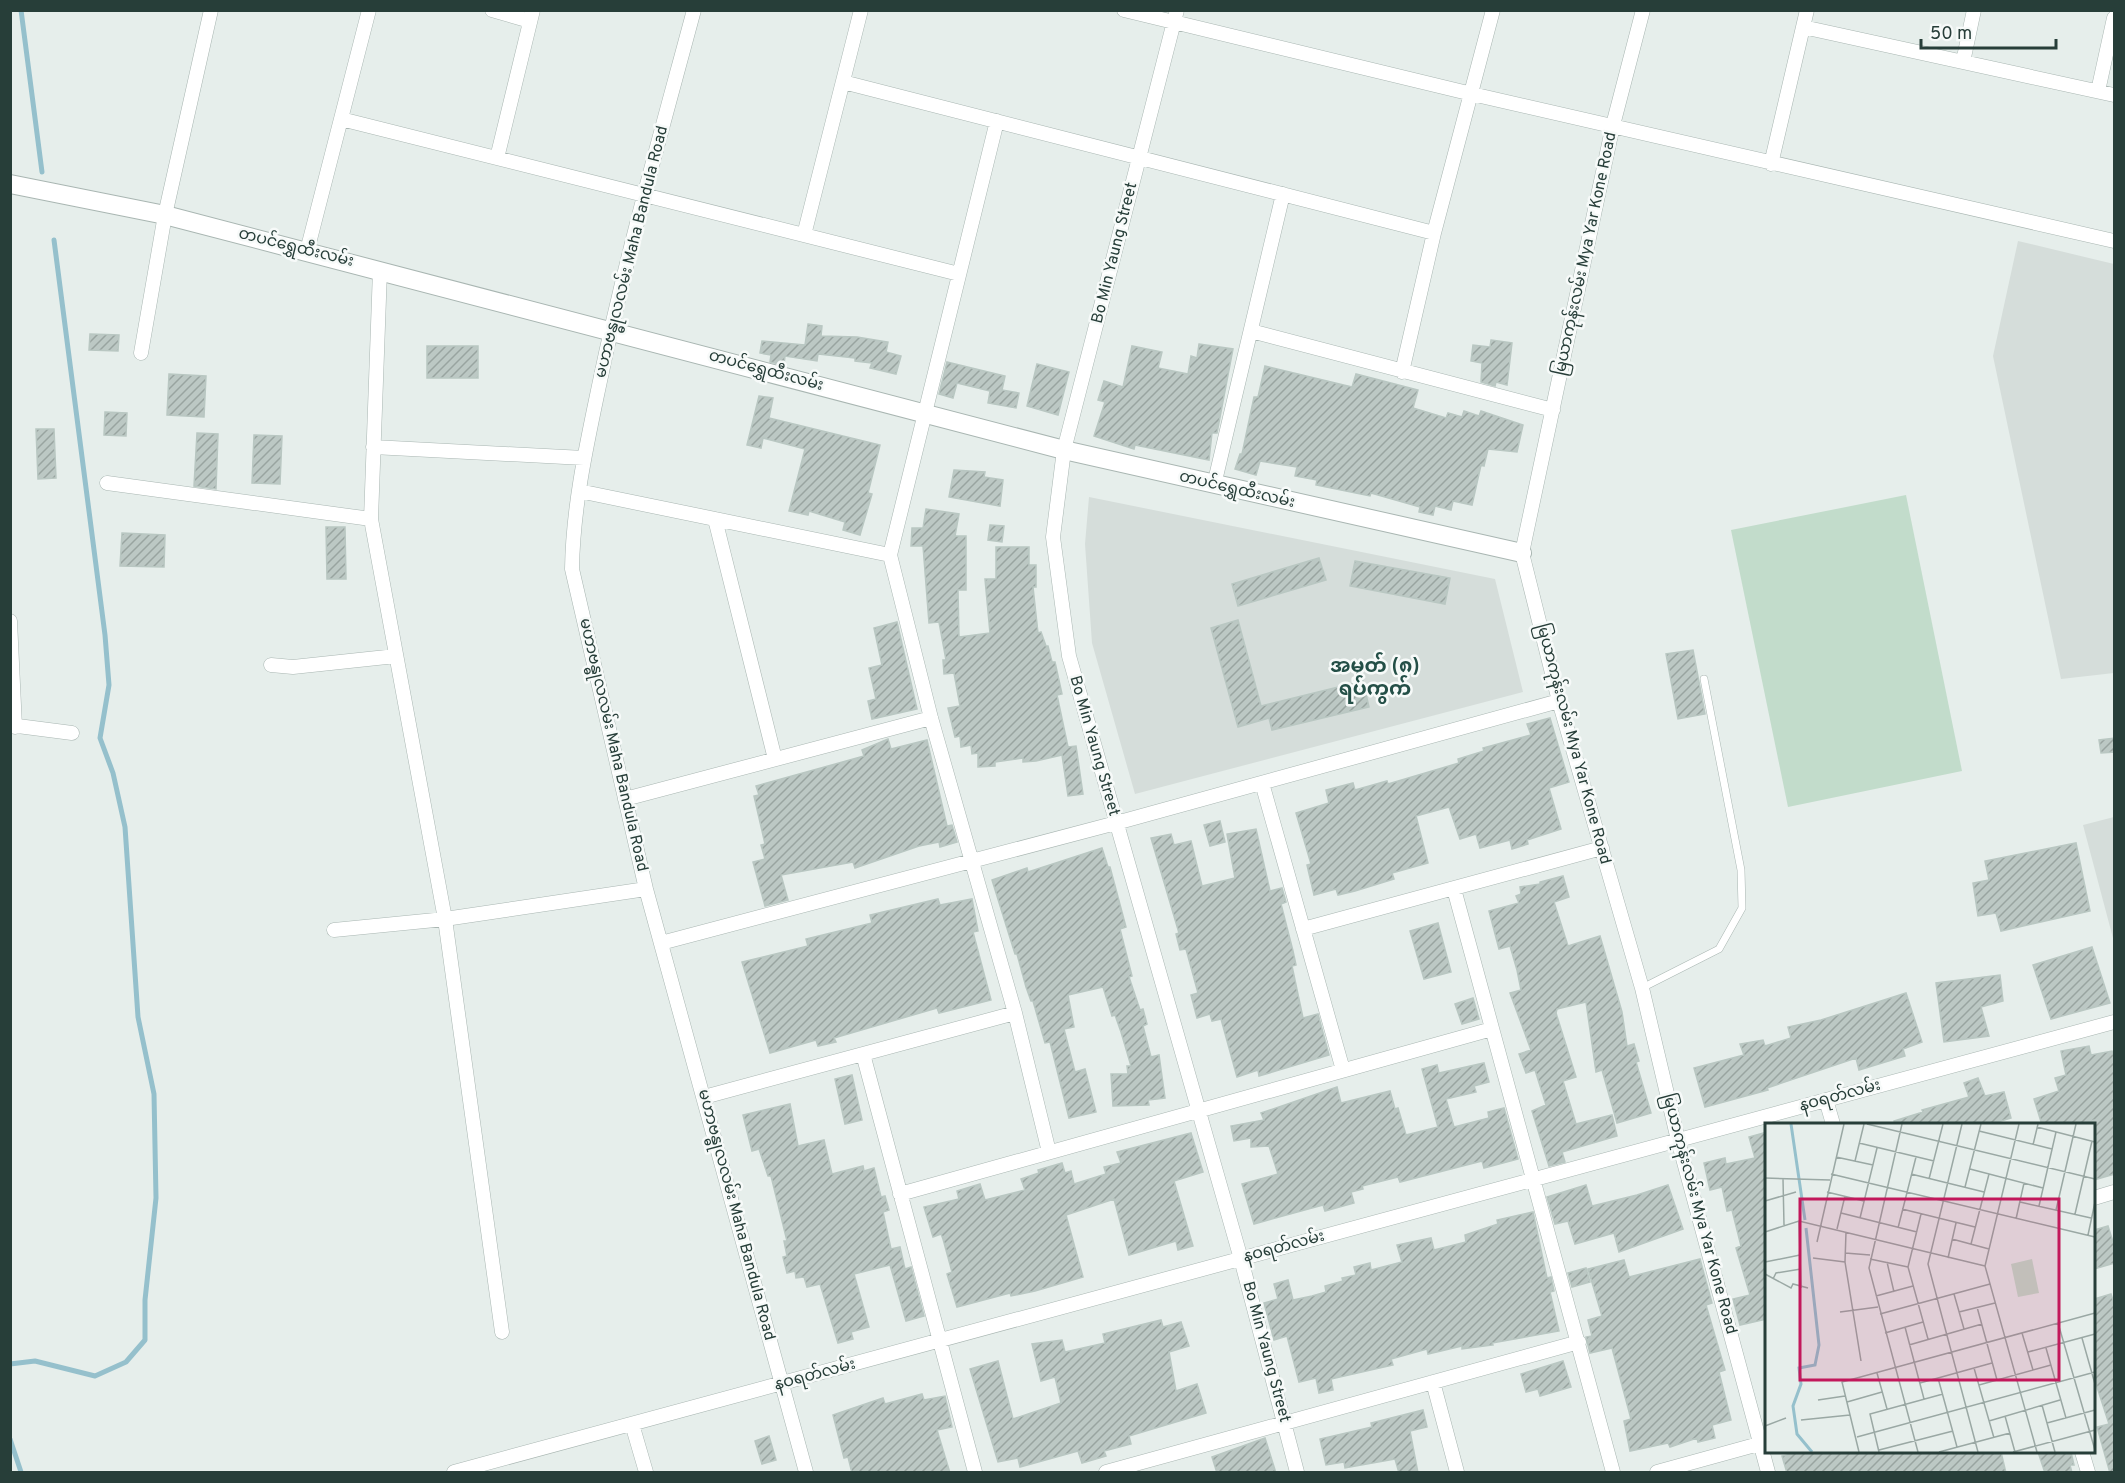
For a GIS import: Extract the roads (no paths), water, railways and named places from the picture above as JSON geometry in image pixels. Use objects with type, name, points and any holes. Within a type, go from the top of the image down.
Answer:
[{"type":"street","points":[[141,354],[165,215],[211,10]]},
{"type":"street","points":[[307,251],[369,10]]},
{"type":"street","points":[[492,10],[532,16],[497,158]]},
{"type":"street","name":"မဟာဗန္ဓုလလမ်း Maha Bandula Road","points":[[694,10],[610,330],[584,458],[573,529],[572,570],[646,889],[806,1473]]},
{"type":"street","points":[[804,235],[861,10]]},
{"type":"street","points":[[1124,10],[1175,17],[1472,94],[2115,242]]},
{"type":"street","points":[[1402,372],[1434,233],[1493,10]]},
{"type":"street","name":"မြယာကုန်းလမ်း Mya Yar Kone Road","points":[[1643,10],[1613,125],[1522,553],[1559,701],[1642,988],[1678,1140],[1764,1443]]},
{"type":"street","points":[[1771,164],[1807,10]]},
{"type":"street","points":[[1963,62],[1974,10]]},
{"type":"street","name":"Bo Min Yaung Street","points":[[1175,17],[1064,450],[1053,537],[1069,656],[1241,1259],[1297,1473]]},
{"type":"street","points":[[2098,91],[2115,18]]},
{"type":"street","points":[[1803,27],[2115,95]]},
{"type":"street","points":[[843,82],[1434,233]]},
{"type":"street","points":[[341,119],[959,274]]},
{"type":"street","points":[[997,121],[890,555],[931,718],[1015,1013],[1049,1152]]},
{"type":"street","name":"တပင်ရွှေထီးလမ်း","points":[[10,184],[165,215],[1064,450],[1522,553]]},
{"type":"street","points":[[1214,485],[1283,194]]},
{"type":"street","points":[[380,270],[371,519],[445,919],[502,1332]]},
{"type":"street","points":[[1251,331],[1553,410]]},
{"type":"street","points":[[373,447],[584,458]]},
{"type":"street","points":[[107,483],[371,519]]},
{"type":"street","points":[[579,491],[890,555]]},
{"type":"street","points":[[716,519],[775,759]]},
{"type":"street","points":[[10,621],[13,726],[72,733]]},
{"type":"street","points":[[271,665],[293,667],[396,656]]},
{"type":"street","points":[[661,943],[1116,823],[1559,701]]},
{"type":"street","points":[[625,799],[931,718]]},
{"type":"street","points":[[1262,783],[1343,1070]]},
{"type":"street","points":[[1303,929],[1602,848]]},
{"type":"street","points":[[334,930],[445,919],[646,889]]},
{"type":"street","points":[[1454,889],[1613,1473]]},
{"type":"street","points":[[704,1097],[1015,1013]]},
{"type":"street","name":"နဝရတ်လမ်း","points":[[454,1473],[2115,1022]]},
{"type":"street","points":[[900,1194],[1492,1029]]},
{"type":"street","points":[[863,1054],[975,1473]]},
{"type":"street","points":[[1826,1100],[1832,1123]]},
{"type":"street","points":[[2095,1198],[2115,1192]]},
{"type":"street","points":[[1106,1473],[1137,1468],[1284,1423],[1579,1342]]},
{"type":"street","points":[[1433,1382],[1457,1473]]},
{"type":"street","points":[[632,1424],[646,1473]]},
{"type":"street","points":[[1657,1473],[1764,1443]]},
{"type":"street","name":"မြယာကုန်းလမ်း Mya Yar Kone Road","points":[[1765,1453],[1768,1473]]},
{"type":"street","points":[[2082,1453],[2088,1473]]},
{"type":"lane","points":[[1642,988],[1719,949],[1742,908],[1741,870],[1704,679]]},
{"type":"waterway","points":[[21,10],[42,172]]},
{"type":"waterway","points":[[10,1364],[35,1361],[95,1376],[126,1362],[145,1340],[145,1300],[156,1198],[154,1094],[138,1017],[125,827],[113,773],[100,738],[109,685],[105,635],[54,240]]},
{"type":"waterway","points":[[10,1439],[21,1472]]},
{"type":"district","name":"အမှတ် (၈) ရပ်ကွက်","points":[[1375,678]]}]
